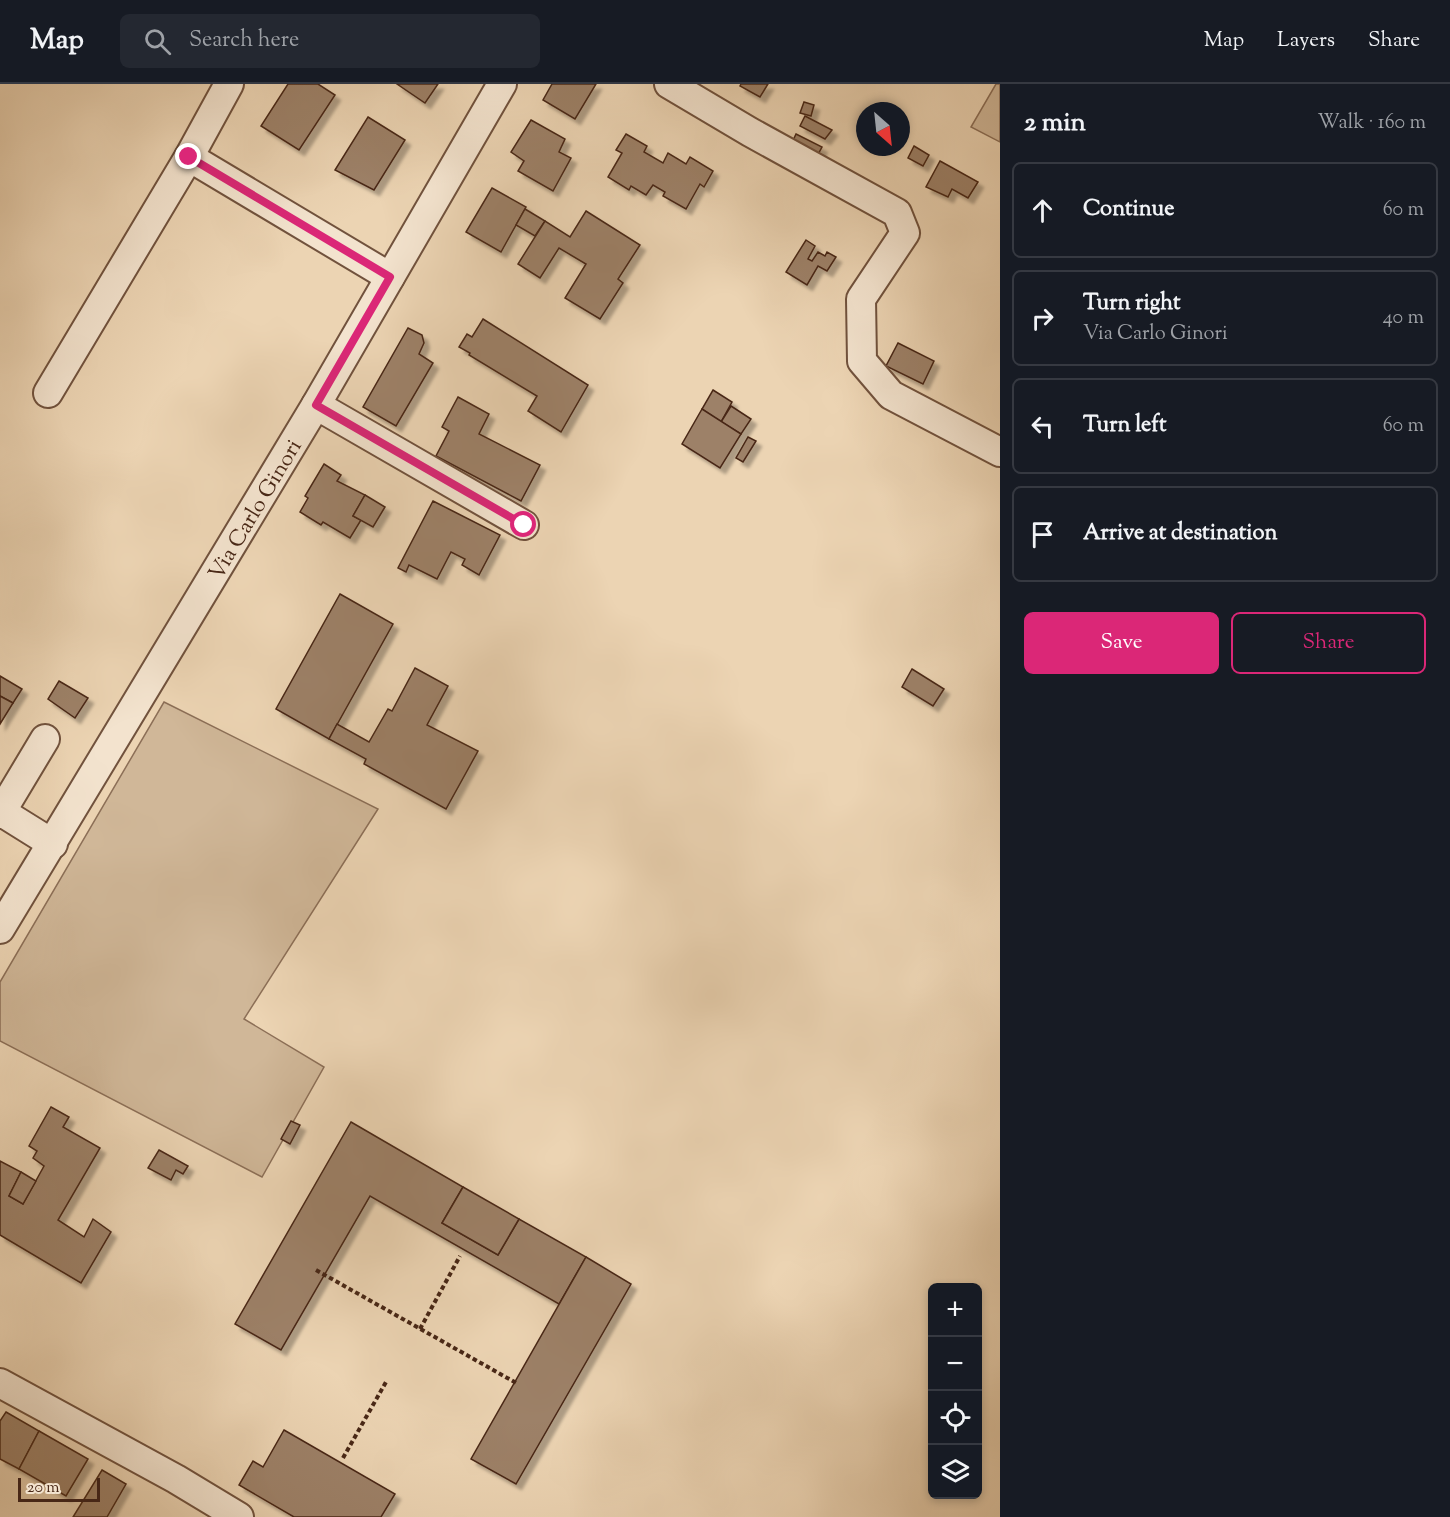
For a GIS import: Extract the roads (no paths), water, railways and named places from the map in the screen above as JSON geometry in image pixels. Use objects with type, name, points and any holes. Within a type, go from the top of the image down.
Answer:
[{"type":"street","points":[[48,393],[189,157],[229,84]]},
{"type":"street","name":"Via Carlo Ginori","points":[[0,929],[316,405],[502,84]]},
{"type":"street","points":[[669,84],[750,132],[897,213],[905,233],[861,299],[862,361],[891,394],[1000,452]]},
{"type":"street","points":[[189,157],[390,277]]},
{"type":"street","points":[[316,405],[524,525]]},
{"type":"street","points":[[45,739],[0,812],[53,844]]},
{"type":"street","points":[[0,1383],[176,1479],[239,1517]]}]
